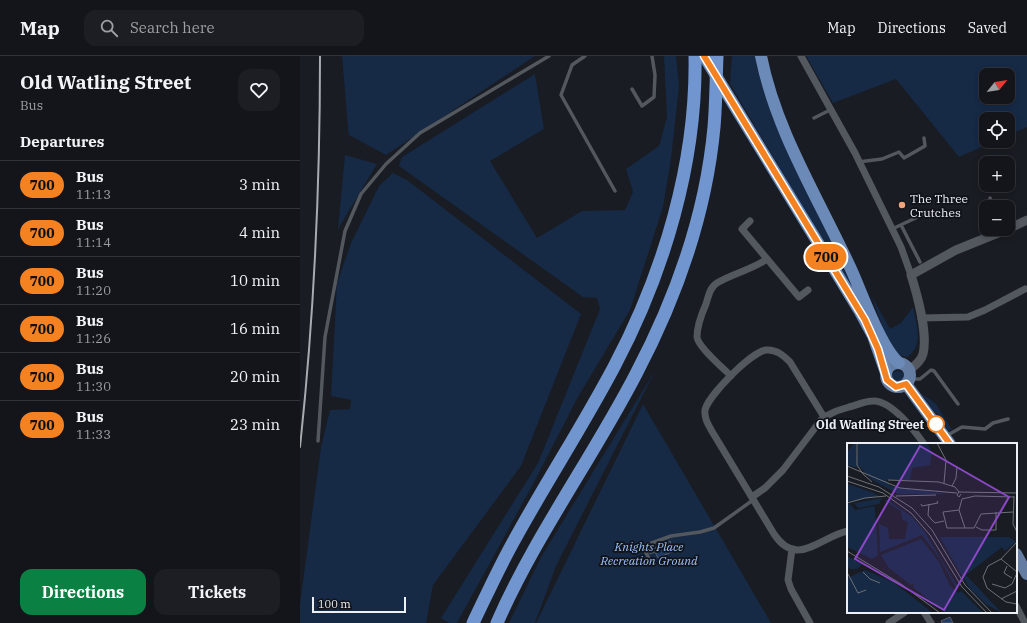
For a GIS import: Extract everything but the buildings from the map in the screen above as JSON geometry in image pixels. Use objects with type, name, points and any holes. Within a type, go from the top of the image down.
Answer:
[{"type":"highway","points":[[473,623],[515,538],[615,364],[648,294],[667,238],[680,189],[688,148],[695,56]]},
{"type":"highway","points":[[704,56],[865,320],[878,349],[886,373]]},
{"type":"highway","points":[[497,623],[512,590],[543,532],[636,376],[665,315],[679,280],[694,233],[705,185],[714,128],[717,56]]},
{"type":"highway","points":[[714,128],[722,111],[725,56]]},
{"type":"highway","points":[[761,56],[775,107],[788,138],[851,268],[888,351],[906,374]]},
{"type":"main road","points":[[906,374],[899,387],[892,386],[887,380],[886,373],[889,367],[906,374],[948,440]]},
{"type":"main road","points":[[1018,555],[1027,574]]},
{"type":"street","points":[[801,56],[892,229],[901,247],[911,275],[921,318],[923,339],[922,355],[916,365],[906,374]]},
{"type":"street","points":[[1015,225],[1027,220]]},
{"type":"street","points":[[750,221],[742,228],[767,259],[799,297],[808,290]]},
{"type":"street","points":[[911,275],[956,250],[989,236]]},
{"type":"street","points":[[731,376],[704,349],[698,340],[697,335],[704,308],[710,292],[716,284],[760,264],[767,259]]},
{"type":"street","points":[[921,318],[968,318],[1025,289]]},
{"type":"street","points":[[824,417],[790,362],[777,352],[765,350],[755,354],[731,376],[709,400],[705,410],[706,418],[752,499],[778,540],[792,549],[806,549],[847,531]]},
{"type":"street","points":[[752,499],[783,470],[817,424],[824,417],[867,402],[879,401],[887,405],[910,425],[923,443]]},
{"type":"street","points":[[792,549],[788,580],[791,589],[810,623]]},
{"type":"street","points":[[1017,608],[1025,623]]},
{"type":"street","points":[[889,623],[904,613]]},
{"type":"street","points":[[925,613],[931,623]]},
{"type":"lane","points":[[318,441],[325,337],[346,230],[361,194],[386,164],[420,133],[549,56]]},
{"type":"lane","points":[[585,56],[572,65],[561,95],[615,191]]},
{"type":"lane","points":[[632,89],[642,106],[654,97],[655,75],[652,56]]},
{"type":"lane","points":[[814,118],[830,110]]},
{"type":"lane","points":[[858,162],[882,158],[899,152],[904,158],[925,146],[924,138]]},
{"type":"lane","points":[[892,229],[922,216]]},
{"type":"lane","points":[[901,225],[920,262]]},
{"type":"lane","points":[[906,374],[919,379],[931,370],[958,404]]},
{"type":"lane","points":[[948,440],[962,427],[985,429],[993,423],[1008,419]]},
{"type":"lane","points":[[651,562],[644,549],[646,545],[671,536],[700,532],[714,528],[752,499]]},
{"type":"green space","points":[[342,56],[535,56],[386,155],[349,135],[349,140]]},
{"type":"green space","points":[[664,56],[676,56],[679,86],[671,159],[663,207],[630,310],[578,397],[532,486],[457,623],[449,623],[441,618],[538,463],[600,309],[597,298],[583,297],[399,166],[402,157],[535,74],[544,129],[490,161],[537,238],[582,211],[625,210],[633,192],[626,169],[659,146],[667,117]]},
{"type":"green space","points":[[732,56],[755,56],[758,72],[773,118],[870,320],[730,84]]},
{"type":"green space","points":[[806,56],[1027,56],[1027,127],[1015,132],[1015,112],[979,112],[979,148],[959,157],[896,79],[833,103]]},
{"type":"green space","points":[[345,155],[377,164],[338,229]]},
{"type":"green space","points":[[393,173],[407,180],[581,314],[521,466],[433,585],[426,623],[300,623],[300,604],[321,447],[330,410],[350,409],[351,400],[331,396],[337,283],[351,243],[379,186]]},
{"type":"green space","points":[[871,295],[890,329],[901,323],[913,307],[918,340],[913,352],[907,357],[897,355],[884,331]]},
{"type":"green space","points":[[656,369],[556,566],[535,623],[509,623],[541,557]]},
{"type":"green space","points":[[896,371],[900,371],[904,377],[900,383],[896,383],[892,379],[892,375]]},
{"type":"green space","points":[[921,393],[936,404],[952,430],[948,430]]},
{"type":"green space","name":"Knights Place Recreation Ground","points":[[643,404],[771,623],[536,623]]},
{"type":"railway","points":[[300,447],[309,349],[315,252],[319,154],[320,56]]},
{"type":"bus line","name":"700","points":[[704,56],[865,320],[878,349],[887,380],[892,386],[896,387],[906,384],[949,443]]},
{"type":"place","name":"The Three Crutches","points":[[902,205]]},
{"type":"place","name":"Old Watling Street","points":[[936,424]]}]
